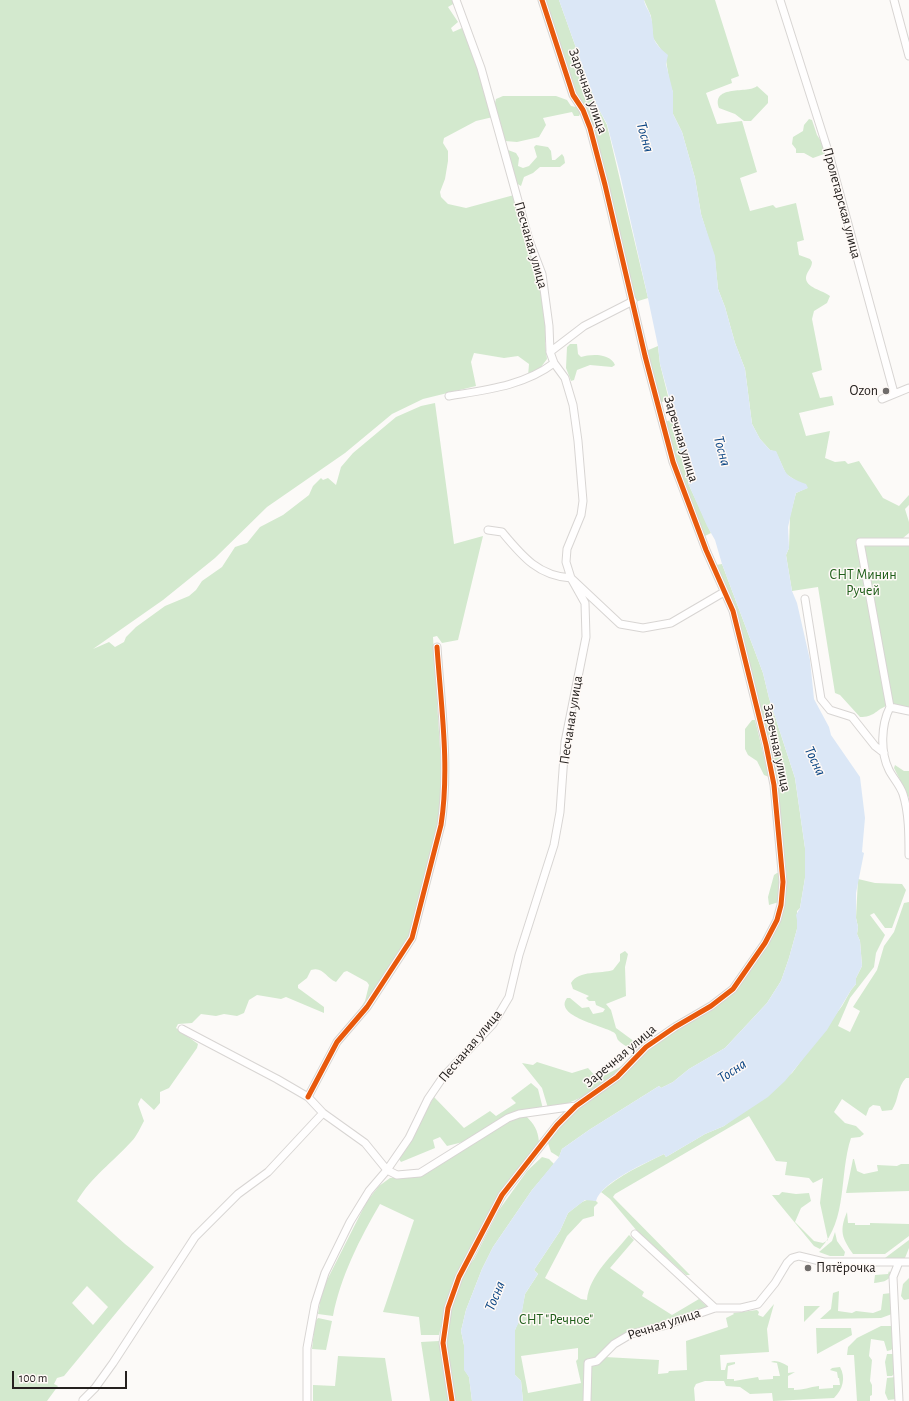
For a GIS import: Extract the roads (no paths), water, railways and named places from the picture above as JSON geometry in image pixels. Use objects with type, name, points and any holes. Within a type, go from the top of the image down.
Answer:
[{"type":"street","name":"Песчаная улица","points":[[307,1401],[307,1348],[315,1304],[325,1273],[350,1222],[369,1191],[387,1170],[409,1138],[428,1099],[443,1077],[493,1024],[509,997],[519,955],[554,845],[560,812],[565,742],[586,637],[585,603],[571,578],[566,562],[567,549],[581,515],[583,501],[578,441],[573,405],[565,378],[554,363],[550,352],[549,326],[540,264],[530,240],[481,68],[456,0]]},
{"type":"street","name":"Заречная улица","points":[[452,1401],[445,1362],[443,1334],[453,1291],[502,1195],[557,1125],[576,1106],[617,1077],[646,1047],[674,1027],[711,1006],[733,989],[765,943],[777,920],[781,905],[783,882],[774,785],[736,625],[673,462],[645,356],[633,301],[590,128],[584,110],[574,96],[542,0]]},
{"type":"street","name":"Пролетарская улица","points":[[780,0],[830,154],[894,393]]},
{"type":"street","points":[[894,0],[909,56]]},
{"type":"street","points":[[550,352],[584,326],[633,301]]},
{"type":"street","points":[[449,396],[500,386],[529,378],[554,363]]},
{"type":"street","points":[[882,399],[909,388]]},
{"type":"street","points":[[488,530],[502,532],[530,564],[556,577],[571,578],[620,624],[643,628],[670,623],[724,592]]},
{"type":"street","points":[[909,542],[860,542],[890,707],[884,724],[884,752],[889,769],[903,794],[908,814],[909,855]]},
{"type":"street","points":[[805,599],[821,699],[830,710],[852,717],[875,746],[884,752]]},
{"type":"street","points":[[308,1097],[337,1042],[367,1007],[412,938],[444,808],[443,735],[437,647]]},
{"type":"street","points":[[890,707],[909,711]]},
{"type":"street","points":[[182,1029],[308,1097],[323,1113],[366,1143],[387,1170],[397,1176],[420,1173],[508,1118],[519,1114],[576,1106]]},
{"type":"street","points":[[83,1400],[95,1388],[113,1363],[195,1237],[238,1194],[268,1172],[323,1113]]},
{"type":"street","points":[[635,1234],[715,1308],[741,1308],[758,1304],[775,1283],[787,1262],[799,1256],[824,1262],[909,1262]]},
{"type":"street","points":[[899,1262],[893,1277],[900,1401]]},
{"type":"street","name":"Речная улица","points":[[587,1401],[588,1363],[597,1361],[624,1336],[663,1326],[715,1308]]},
{"type":"water","name":"Тосна","points":[[559,0],[644,0],[652,21],[654,40],[668,55],[666,64],[673,92],[673,114],[682,132],[695,178],[701,214],[715,256],[718,289],[745,369],[752,424],[760,439],[770,450],[776,451],[786,473],[806,484],[808,488],[796,493],[788,527],[789,548],[786,555],[792,591],[797,603],[810,660],[814,699],[829,727],[831,735],[860,777],[865,818],[862,852],[864,853],[856,893],[856,918],[862,966],[856,978],[856,984],[827,1030],[785,1081],[768,1097],[724,1126],[705,1134],[666,1157],[664,1154],[625,1174],[606,1187],[596,1201],[585,1200],[568,1213],[560,1231],[534,1270],[538,1274],[525,1294],[521,1318],[515,1330],[515,1375],[521,1381],[523,1401],[472,1401],[469,1377],[464,1370],[464,1345],[461,1331],[466,1310],[482,1269],[493,1247],[532,1190],[559,1157],[562,1149],[589,1130],[659,1086],[661,1088],[673,1082],[689,1069],[725,1048],[767,1003],[781,981],[789,958],[797,929],[796,915],[800,908],[805,878],[805,848],[795,778],[769,698],[763,673],[722,564],[715,540],[707,526],[688,483],[689,470],[677,442],[676,422],[660,364],[658,346],[646,289],[607,124],[596,104]]},
{"type":"place","name":"Ozon","points":[[886,391]]},
{"type":"place","name":"Пятёрочка","points":[[808,1268]]},
{"type":"park label","name":"СНТ Минин Ручей","points":[[863,584]]},
{"type":"park label","name":"СНТ \"Речное\"","points":[[556,1320]]}]
